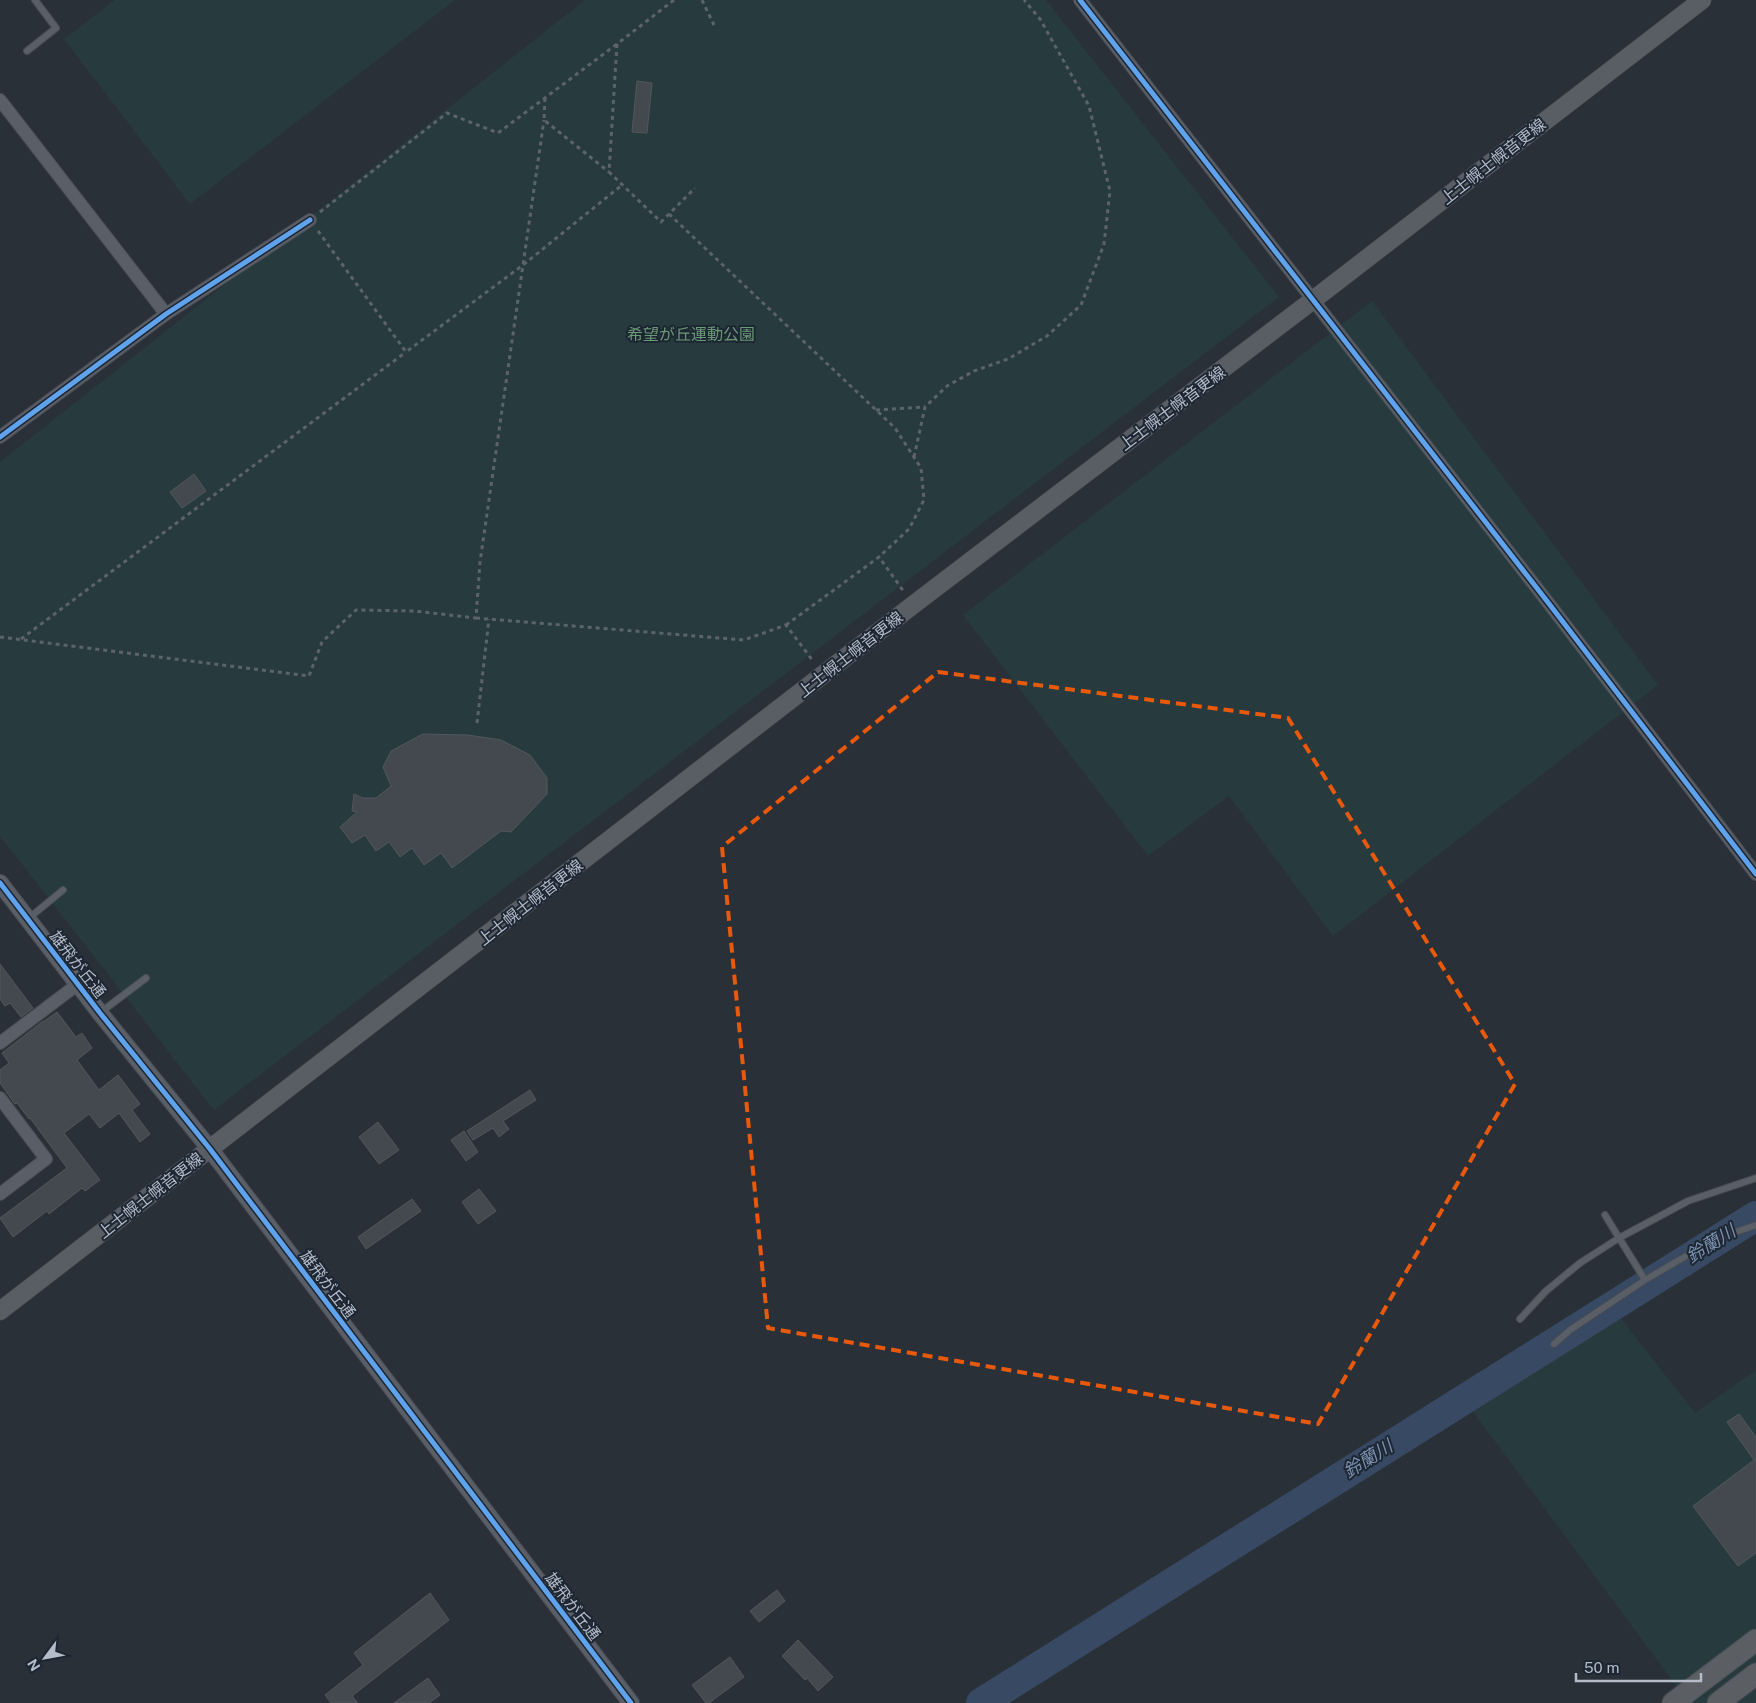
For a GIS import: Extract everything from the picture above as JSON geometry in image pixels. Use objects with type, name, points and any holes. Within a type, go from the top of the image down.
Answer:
[{"type":"highway","points":[[1673,1703],[1756,1640]]},
{"type":"highway","points":[[1718,1703],[1756,1674]]},
{"type":"main road","name":"上士幌士幌音更線","points":[[0,1311],[822,675],[1702,0]]},
{"type":"street","points":[[1080,0],[1550,604],[1756,874]]},
{"type":"street","points":[[0,100],[166,314]]},
{"type":"street","points":[[0,437],[166,314],[310,220]]},
{"type":"street","name":"雄飛が丘通","points":[[0,883],[210,1149],[630,1703]]},
{"type":"street","points":[[0,1043],[78,984]]},
{"type":"street","points":[[0,1098],[46,1159],[0,1194]]},
{"type":"lane","points":[[27,51],[56,28],[35,0]]},
{"type":"lane","points":[[28,919],[63,890]]},
{"type":"lane","points":[[100,1012],[146,978]]},
{"type":"lane","points":[[1520,1319],[1546,1290],[1580,1263],[1619,1238],[1688,1201],[1756,1178]]},
{"type":"lane","points":[[1605,1215],[1645,1280]]},
{"type":"lane","points":[[1554,1344],[1570,1330],[1645,1280],[1715,1239],[1756,1225]]},
{"type":"path","points":[[406,352],[310,220],[447,113],[498,133],[674,0]]},
{"type":"path","points":[[702,0],[714,25]]},
{"type":"path","points":[[914,457],[926,407],[947,386],[974,371],[1008,359],[1047,336],[1081,305],[1104,244],[1110,191],[1089,106],[1040,19],[1024,0]]},
{"type":"path","points":[[609,172],[617,44]]},
{"type":"path","points":[[476,618],[480,562],[544,120],[545,98]]},
{"type":"path","points":[[544,120],[609,172],[661,222],[695,188]]},
{"type":"path","points":[[21,640],[523,265],[622,185]]},
{"type":"path","points":[[0,637],[309,676],[322,642],[356,610],[414,611],[476,618],[744,640],[786,625],[879,557],[909,529],[924,500],[922,468],[895,428],[669,214]]},
{"type":"path","points":[[876,410],[926,407]]},
{"type":"path","points":[[879,557],[913,605]]},
{"type":"path","points":[[477,723],[489,619]]},
{"type":"path","points":[[786,625],[822,675]]},
{"type":"highlighted area","points":[[938,672],[1288,718],[1515,1084],[1318,1424],[768,1328],[722,847]]},
{"type":"green space","points":[[115,0],[455,0],[190,204],[64,39]]},
{"type":"green space","name":"希望が丘運動公園","points":[[585,0],[1046,0],[1279,297],[214,1110],[0,836],[0,462]]},
{"type":"green space","points":[[1372,301],[1658,685],[1333,936],[1229,796],[1148,856],[963,615]]},
{"type":"green space","points":[[1612,1307],[1695,1413],[1756,1370],[1756,1703],[1689,1703],[1471,1409]]},
{"type":"building","points":[[637,81],[652,83],[647,133],[632,132]]},
{"type":"building","points":[[194,474],[206,491],[182,508],[170,492]]},
{"type":"building","points":[[423,734],[468,735],[501,740],[530,755],[547,778],[547,794],[511,832],[501,831],[452,868],[441,853],[424,865],[412,848],[400,857],[389,842],[376,851],[365,835],[352,843],[340,827],[357,812],[352,811],[354,794],[363,798],[376,798],[391,786],[383,767],[391,751]]},
{"type":"building","points":[[0,964],[33,1008],[21,1017],[10,1003],[5,1006],[0,999]]},
{"type":"building","points":[[57,1012],[76,1037],[82,1033],[92,1048],[77,1060],[99,1090],[118,1075],[140,1104],[132,1110],[150,1134],[140,1142],[119,1113],[100,1128],[89,1114],[64,1133],[100,1180],[85,1191],[82,1188],[49,1214],[47,1211],[13,1237],[0,1218],[67,1168],[30,1118],[17,1103],[15,1104],[0,1083],[0,1070],[9,1063],[2,1053]]},
{"type":"building","points":[[530,1090],[536,1100],[503,1121],[509,1129],[499,1137],[493,1128],[473,1140],[467,1131]]},
{"type":"building","points":[[378,1122],[399,1150],[379,1164],[359,1137]]},
{"type":"building","points":[[464,1131],[478,1152],[466,1161],[451,1140]]},
{"type":"building","points":[[479,1189],[496,1211],[478,1224],[462,1202]]},
{"type":"building","points":[[412,1199],[421,1211],[366,1249],[358,1237]]},
{"type":"building","points":[[1739,1414],[1756,1437],[1756,1553],[1738,1566],[1693,1506],[1754,1460],[1727,1422]]},
{"type":"building","points":[[777,1590],[785,1601],[759,1622],[750,1611]]},
{"type":"building","points":[[430,1593],[449,1620],[352,1696],[358,1703],[331,1703],[325,1695],[363,1665],[354,1653]]},
{"type":"building","points":[[798,1640],[833,1677],[818,1691],[807,1678],[805,1680],[782,1656]]},
{"type":"building","points":[[730,1657],[744,1677],[709,1703],[706,1703],[692,1685]]},
{"type":"building","points":[[428,1678],[440,1695],[429,1703],[394,1703]]},
{"type":"waterway","name":"鈴蘭川","points":[[981,1703],[1756,1216]]},
{"type":"cycle path","points":[[1080,0],[1550,605],[1756,874]]},
{"type":"cycle path","points":[[0,437],[166,314],[310,220]]},
{"type":"cycle path","points":[[0,883],[100,1013],[210,1149],[631,1703]]}]
